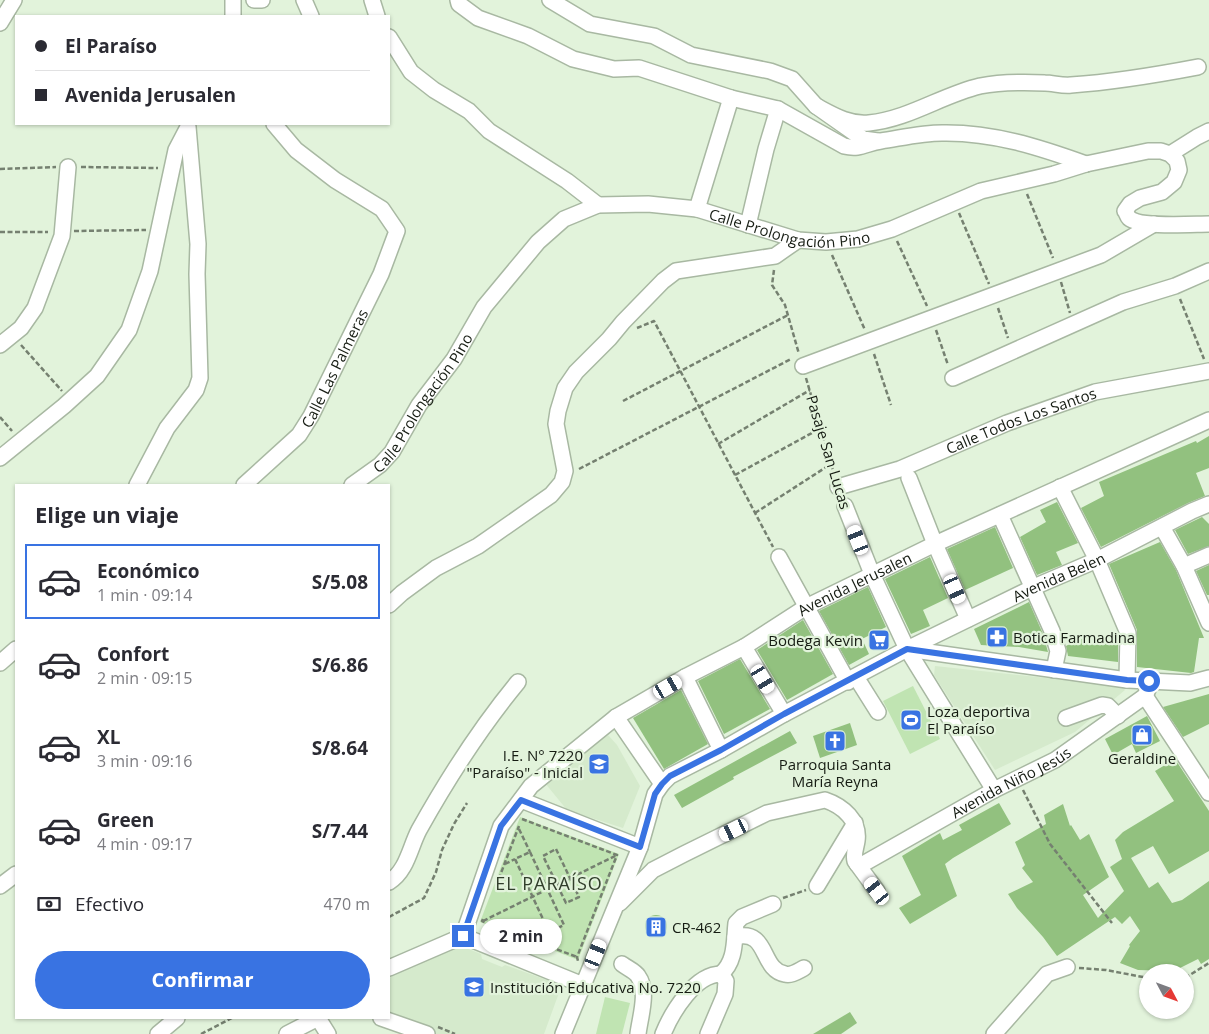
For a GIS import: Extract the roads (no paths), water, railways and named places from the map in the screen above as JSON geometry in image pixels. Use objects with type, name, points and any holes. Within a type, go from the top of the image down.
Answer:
[{"type":"street","points":[[0,23],[14,0]]},
{"type":"street","points":[[233,0],[233,15]]},
{"type":"street","points":[[254,0],[262,0]]},
{"type":"street","points":[[304,0],[311,15]]},
{"type":"street","points":[[372,0],[377,15]]},
{"type":"street","points":[[458,0],[459,4],[478,18],[528,36],[574,59],[614,69],[640,68],[731,98],[778,109],[844,146],[855,148],[878,141],[941,133],[997,136],[1086,164]]},
{"type":"street","points":[[550,0],[590,24],[654,36],[691,55],[770,71],[792,79],[816,106],[863,139],[878,141]]},
{"type":"street","points":[[390,39],[412,72],[434,90],[469,111],[489,130],[567,181],[598,205]]},
{"type":"street","points":[[816,106],[844,121],[867,123],[886,120],[918,110],[980,86],[1014,82],[1069,86],[1198,68]]},
{"type":"street","points":[[697,208],[731,98]]},
{"type":"street","points":[[748,224],[766,149],[778,109]]},
{"type":"street","name":"Calle Las Palmeras","points":[[245,484],[299,435],[311,416],[381,274],[397,231],[391,219],[382,209],[335,180],[296,150],[275,125]]},
{"type":"street","points":[[0,458],[96,376],[129,330],[150,272],[176,150],[188,126]]},
{"type":"street","points":[[138,484],[167,428],[196,390],[200,378],[198,244],[188,126]]},
{"type":"street","points":[[1209,131],[1170,154],[1177,161],[1179,170],[1174,182],[1162,192],[1140,198],[1130,204],[1125,211],[1129,218],[1154,224],[1209,224]]},
{"type":"street","name":"Calle Prolongación Pino","points":[[353,484],[380,465],[392,452],[419,405],[454,359],[484,307],[538,242],[564,219],[598,205],[648,204],[697,208],[798,240],[826,242],[858,239],[892,229],[981,191],[1023,182],[1086,164],[1148,151],[1162,151],[1170,154]]},
{"type":"street","points":[[0,346],[21,328],[35,308],[62,232],[68,167]]},
{"type":"street","points":[[797,362],[870,341],[1101,255],[1154,224]]},
{"type":"street","points":[[390,604],[402,592],[436,568],[478,546],[551,495],[562,482],[565,470],[556,424],[565,388],[576,372],[663,281],[676,271],[775,256],[798,240]]},
{"type":"street","points":[[953,378],[1123,302],[1175,286],[1209,271]]},
{"type":"street","name":"Calle Todos Los Santos","points":[[838,487],[900,469],[1007,422],[1094,392],[1207,366]]},
{"type":"street","name":"Avenida Jerusalen","points":[[463,936],[501,826],[531,786],[616,717],[685,677],[744,647],[806,607],[935,544],[1209,420]]},
{"type":"street","points":[[909,478],[968,619]]},
{"type":"street","points":[[1060,487],[1097,560],[1128,633],[1127,680]]},
{"type":"street","name":"Avenida Belen","points":[[662,784],[670,776],[907,649],[1034,587],[1097,560],[1209,504]]},
{"type":"street","name":"Pasaje San Lucas","points":[[845,506],[872,574],[907,649],[994,790]]},
{"type":"street","points":[[1000,515],[1034,587],[1052,631],[1058,651],[1054,670]]},
{"type":"street","points":[[1162,527],[1204,598],[1209,623]]},
{"type":"street","points":[[1184,566],[1209,555]]},
{"type":"street","points":[[778,558],[806,607],[852,679],[878,712]]},
{"type":"street","points":[[744,647],[784,714]]},
{"type":"street","points":[[907,649],[1127,680],[1190,683],[1209,678]]},
{"type":"street","points":[[0,664],[15,650]]},
{"type":"street","points":[[685,677],[721,750]]},
{"type":"street","points":[[1149,681],[1149,687],[1144,696],[1209,793]]},
{"type":"street","points":[[390,882],[405,864],[419,831],[476,735],[518,682]]},
{"type":"street","name":"Avenida Niño Jesús","points":[[857,864],[863,864],[994,790],[1055,760],[1144,696]]},
{"type":"street","points":[[1066,718],[1102,705],[1108,706],[1118,716]]},
{"type":"street","points":[[563,1034],[640,847],[655,794],[662,784],[616,717]]},
{"type":"street","points":[[521,800],[640,847]]},
{"type":"street","points":[[615,908],[653,870],[768,813],[825,800],[834,803],[846,812],[855,823],[858,830],[854,855],[857,864],[877,891]]},
{"type":"street","points":[[817,886],[855,823]]},
{"type":"street","points":[[0,886],[15,875]]},
{"type":"street","points":[[663,1034],[669,1020],[704,978],[713,974],[721,974],[729,968],[735,949],[736,923],[742,917],[773,904]]},
{"type":"street","points":[[735,937],[744,934],[755,938],[773,967],[784,974],[792,974],[804,968]]},
{"type":"street","points":[[390,968],[463,936],[584,985]]},
{"type":"street","points":[[622,964],[637,974],[642,983],[643,999],[638,1034]]},
{"type":"street","points":[[994,1034],[1047,974],[1067,966]]},
{"type":"street","points":[[708,1034],[724,994],[726,981],[721,974]]},
{"type":"street","points":[[158,1034],[176,1019]]},
{"type":"street","points":[[287,1034],[316,1019]]},
{"type":"street","points":[[319,1019],[328,1034]]},
{"type":"street","points":[[384,1019],[426,1032]]},
{"type":"place","name":"Botica Farmadina","points":[[997,637]]},
{"type":"place","name":"Bodega Kevin","points":[[879,640]]},
{"type":"place","name":"Loza deportiva El Paraíso","points":[[911,720]]},
{"type":"place","name":"Geraldine","points":[[1142,735]]},
{"type":"place","name":"Parroquia Santa María Reyna","points":[[835,741]]},
{"type":"place","name":"I.E. N° 7220 \"Paraíso\" - Inicial","points":[[599,764]]},
{"type":"place","name":"CR-462","points":[[656,927]]},
{"type":"place","name":"Institución Educativa No. 7220","points":[[474,987]]},
{"type":"district","name":"EL PARAÍSO","points":[[549,883]]}]
